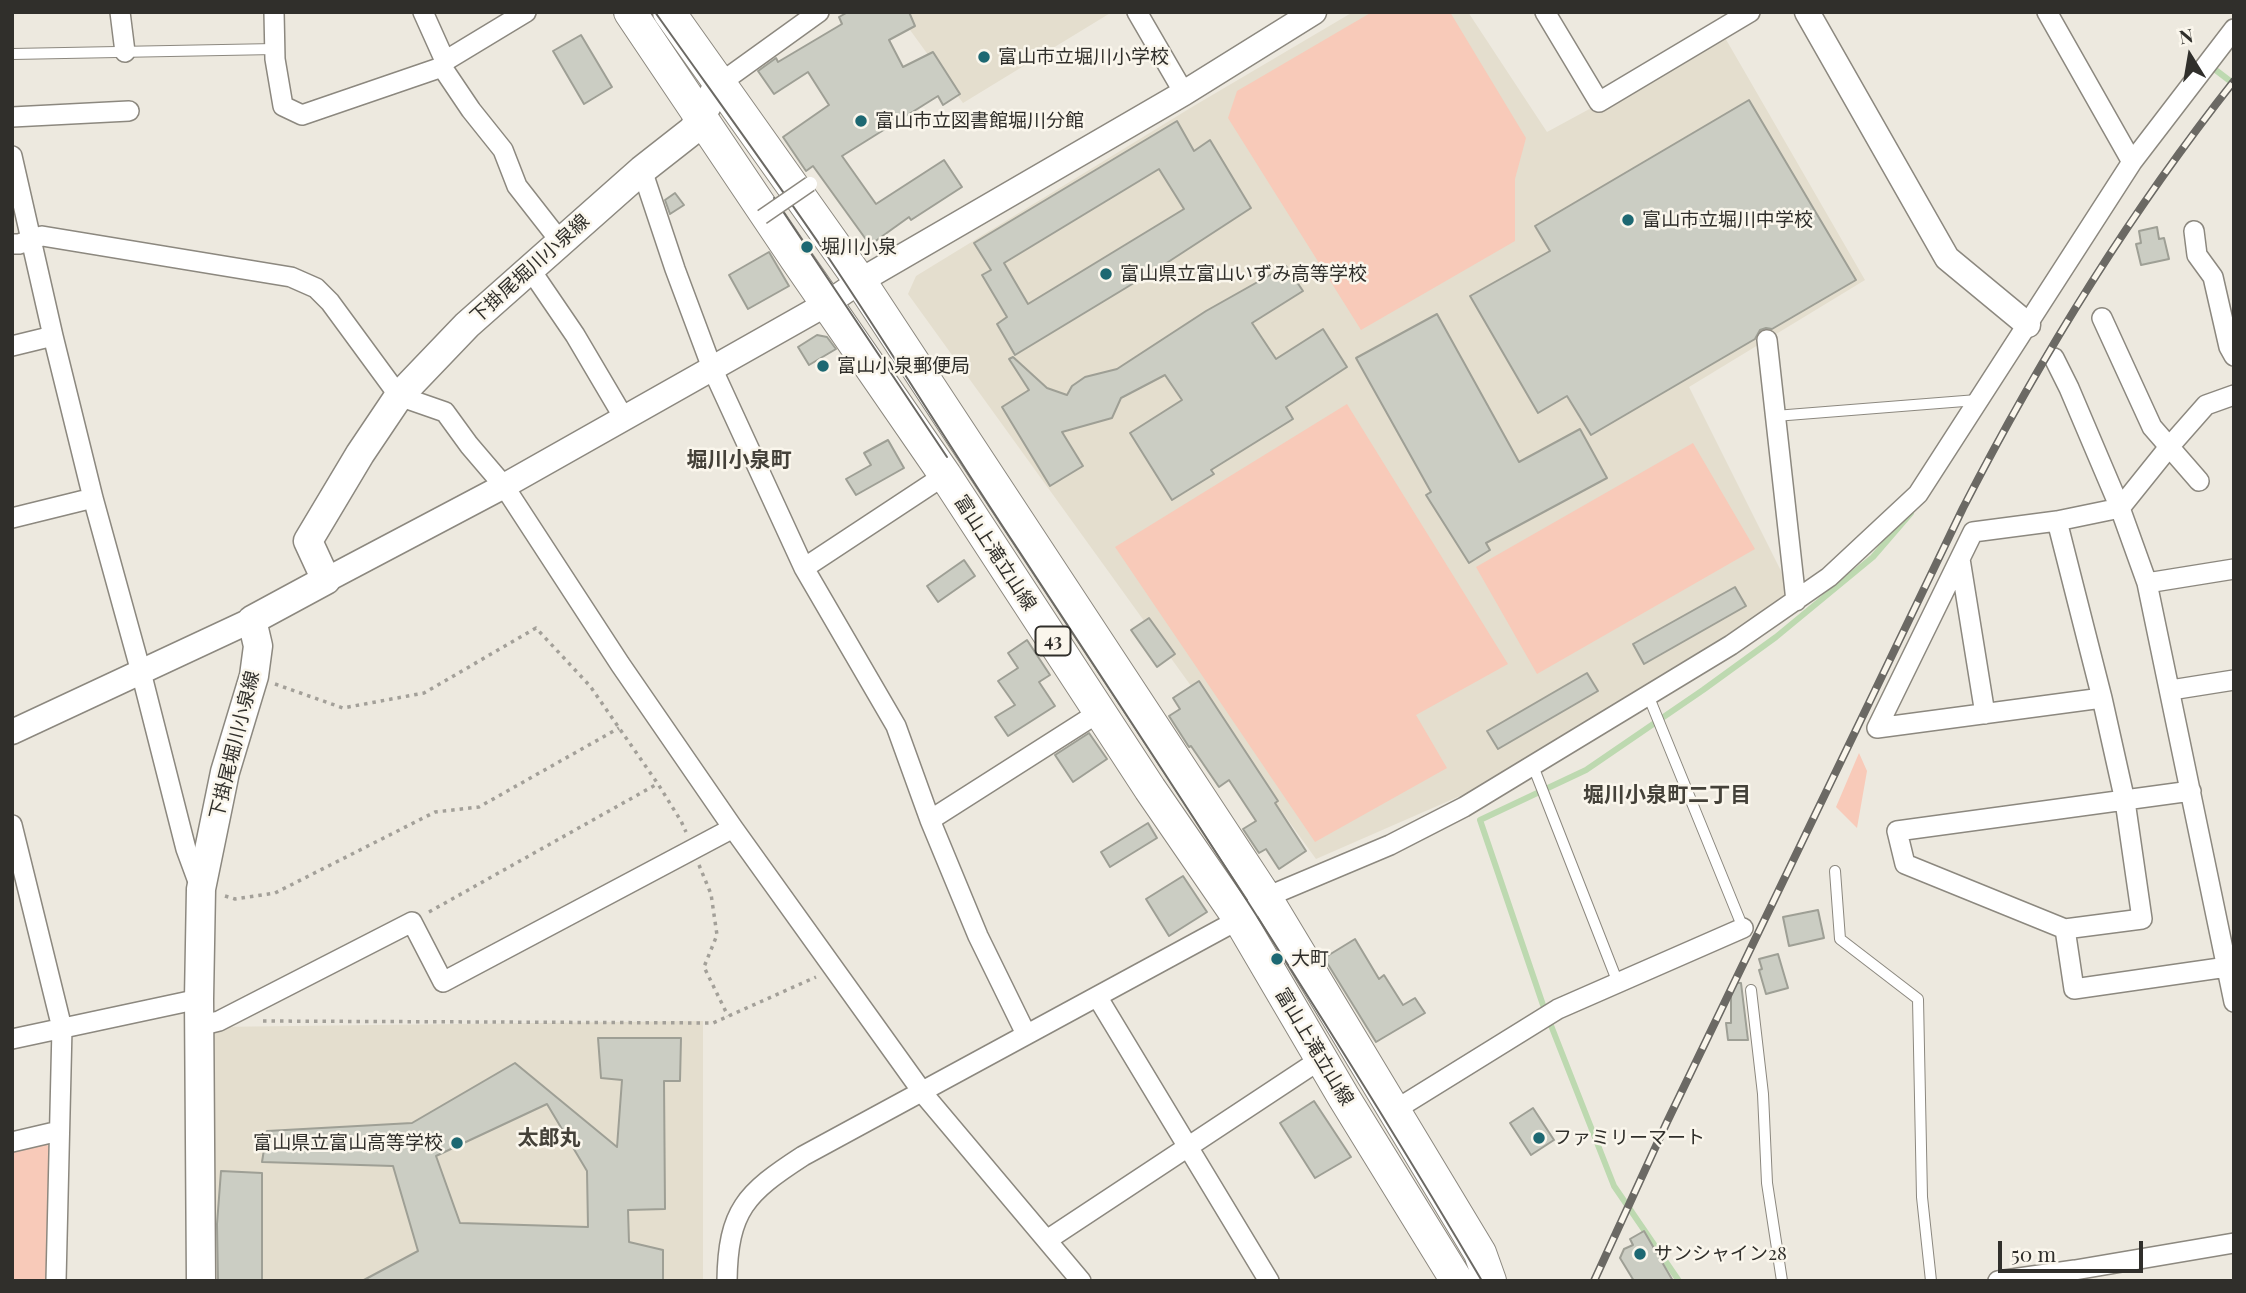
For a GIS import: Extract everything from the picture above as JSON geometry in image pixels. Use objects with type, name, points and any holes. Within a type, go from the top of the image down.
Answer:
[{"type":"main road","name":"富山上滝立山線","points":[[630,12],[945,475],[1028,605],[1238,917],[1451,1279]]},
{"type":"main road","name":"富山上滝立山線","points":[[669,12],[860,281],[1266,898],[1480,1253],[1490,1281]]},
{"type":"main road","name":"下掛尾堀川小泉線","points":[[326,580],[309,541],[360,454],[399,396],[467,325],[642,170],[693,130],[719,84]]},
{"type":"main road","points":[[252,620],[326,580]]},
{"type":"main road","name":"下掛尾堀川小泉線","points":[[201,1281],[201,889],[225,772],[254,676],[258,646],[252,620]]},
{"type":"street","points":[[120,12],[125,52]]},
{"type":"street","points":[[274,12],[275,48],[283,106],[302,115],[444,64],[526,12]]},
{"type":"street","points":[[423,12],[444,64],[471,110],[503,150],[517,186],[561,241]]},
{"type":"street","points":[[719,84],[819,12]]},
{"type":"street","points":[[1137,12],[1184,93]]},
{"type":"street","points":[[326,580],[505,486],[828,303],[860,281],[1184,93],[1314,12]]},
{"type":"street","points":[[1545,12],[1599,102],[1749,12]]},
{"type":"street","points":[[1807,12],[1947,258],[2033,330]]},
{"type":"street","points":[[2047,12],[2133,162]]},
{"type":"street","points":[[727,1281],[727,1260],[733,1226],[748,1197],[771,1177],[803,1156],[1026,1034],[1098,998],[1225,927],[1266,898],[1390,845],[1464,807],[1731,645],[1829,577],[1918,494],[1979,400],[2033,330],[2133,162],[2234,29]]},
{"type":"street","points":[[12,117],[129,111]]},
{"type":"street","points":[[12,156],[22,242],[53,336],[186,849],[201,889]]},
{"type":"street","points":[[642,170],[712,368],[804,568],[896,726],[930,820],[978,936],[1026,1034]]},
{"type":"street","points":[[762,217],[810,184]]},
{"type":"street","points":[[2194,231],[2197,255],[2213,277],[2229,347],[2234,356]]},
{"type":"street","points":[[22,242],[42,236],[291,276],[316,288],[330,302],[399,396],[445,412],[469,445],[505,486],[620,664],[733,828],[922,1091],[1081,1281]]},
{"type":"street","points":[[530,270],[575,335],[624,418]]},
{"type":"street","points":[[2102,318],[2151,427],[2199,481]]},
{"type":"street","points":[[12,346],[53,336]]},
{"type":"street","points":[[1766,340],[1796,601]]},
{"type":"street","points":[[2054,358],[2120,508],[2147,583],[2234,1002]]},
{"type":"street","points":[[2102,698],[1877,729],[1973,532],[2057,521],[2120,508],[2207,405],[2234,395]]},
{"type":"street","points":[[804,568],[945,475]]},
{"type":"street","points":[[12,518],[93,498]]},
{"type":"street","points":[[2057,521],[2125,801],[2141,919],[2065,929],[1905,864],[1897,831],[2125,801],[2191,791]]},
{"type":"street","points":[[1960,559],[1985,714]]},
{"type":"street","points":[[2147,583],[2234,569]]},
{"type":"street","points":[[12,732],[252,620]]},
{"type":"street","points":[[2171,690],[2234,680]]},
{"type":"street","points":[[930,820],[1101,712]]},
{"type":"street","points":[[12,825],[19,882],[62,1028],[56,1281]]},
{"type":"street","points":[[12,1039],[62,1028],[199,1012],[219,1021],[412,922],[443,982],[733,828]]},
{"type":"street","points":[[1395,1110],[1558,1009],[1743,928]]},
{"type":"street","points":[[2065,929],[2074,989],[2227,967]]},
{"type":"street","points":[[1098,998],[1269,1281]]},
{"type":"street","points":[[1047,1240],[1321,1059]]},
{"type":"street","points":[[12,1142],[59,1131]]},
{"type":"street","points":[[1998,1281],[2077,1275],[2234,1243]]},
{"type":"lane","points":[[12,54],[275,48]]},
{"type":"lane","points":[[1775,416],[1979,400]]},
{"type":"lane","points":[[1648,695],[1743,928]]},
{"type":"lane","points":[[1533,766],[1618,983]]},
{"type":"lane","points":[[1835,871],[1840,939],[1918,999],[1922,1197],[1931,1281]]},
{"type":"lane","points":[[1751,990],[1763,1094],[1767,1183],[1782,1281]]},
{"type":"path","points":[[254,676],[343,708],[424,693],[536,628],[590,686],[681,821],[711,894],[717,935],[704,967],[728,1016]]},
{"type":"path","points":[[201,889],[235,899],[275,893],[435,812],[479,807],[619,728]]},
{"type":"path","points":[[412,922],[657,784]]},
{"type":"path","points":[[260,1021],[713,1023],[834,969]]},
{"type":"shaded area","name":"富山市立堀川小学校","points":[[897,12],[1112,12],[963,103]]},
{"type":"shaded area","points":[[1353,12],[1468,12],[1547,132],[1724,36],[1865,280],[1689,387],[1796,601],[1509,772],[1316,859],[908,294],[916,276]]},
{"type":"shaded area","points":[[1372,12],[1450,12],[1526,138],[1515,179],[1515,241],[1361,330],[1228,118],[1237,91]]},
{"type":"shaded area","points":[[1347,404],[1508,664],[1416,715],[1447,768],[1315,842],[1115,547]]},
{"type":"shaded area","points":[[1693,443],[1755,549],[1537,674],[1476,567]]},
{"type":"shaded area","points":[[1859,753],[1867,771],[1857,828],[1836,807]]},
{"type":"shaded area","name":"富山県立富山高等学校","points":[[703,1021],[703,1281],[212,1281],[211,1027]]},
{"type":"shaded area","points":[[44,1143],[52,1148],[51,1281],[12,1281],[12,1150]]},
{"type":"building","points":[[848,12],[909,12],[915,26],[889,40],[903,67],[933,52],[960,94],[943,105],[938,96],[842,156],[876,204],[944,160],[962,187],[911,220],[909,217],[870,245],[813,166],[806,171],[783,137],[829,105],[808,72],[774,94],[758,71],[776,58],[778,62],[842,24],[839,17]]},
{"type":"building","points":[[581,35],[612,87],[584,104],[553,51]]},
{"type":"building","points":[[1749,100],[1856,280],[1772,329],[1760,330],[1755,339],[1591,435],[1567,396],[1538,413],[1470,296],[1550,251],[1535,226]]},
{"type":"building","points":[[1177,121],[1194,151],[1210,140],[1251,208],[1162,266],[1015,355],[997,324],[1007,317],[982,275],[991,270],[974,243]],"holes":[[[1159,169],[1184,209],[1028,304],[1004,263]]]},
{"type":"building","points":[[675,193],[684,205],[670,214],[665,200]]},
{"type":"building","points":[[2157,227],[2159,239],[2164,238],[2169,259],[2141,265],[2136,244],[2141,243],[2139,231]]},
{"type":"building","points":[[769,252],[789,286],[748,309],[729,275]]},
{"type":"building","points":[[1286,266],[1303,291],[1252,323],[1276,359],[1323,329],[1347,367],[1286,407],[1293,419],[1211,470],[1214,474],[1172,500],[1130,433],[1182,400],[1165,375],[1121,398],[1112,418],[1062,432],[1083,466],[1050,486],[1002,407],[1029,390],[1009,359],[1013,357],[1047,388],[1067,395],[1072,386],[1085,377],[1117,369],[1206,311]]},
{"type":"building","points":[[1437,314],[1519,462],[1580,429],[1607,478],[1486,543],[1490,550],[1469,563],[1426,495],[1431,492],[1356,358]]},
{"type":"building","points":[[817,335],[827,337],[836,349],[809,365],[798,347]]},
{"type":"building","points":[[888,440],[904,468],[856,495],[846,479],[871,465],[864,453]]},
{"type":"building","points":[[964,560],[975,576],[938,602],[927,586]]},
{"type":"building","points":[[1735,587],[1746,606],[1644,664],[1633,644]]},
{"type":"building","points":[[1149,618],[1175,654],[1157,667],[1131,630]]},
{"type":"building","points":[[1027,640],[1050,675],[1039,682],[1055,706],[1008,736],[995,717],[1015,705],[998,681],[1018,668],[1008,653]]},
{"type":"building","points":[[1587,673],[1598,691],[1498,749],[1487,731]]},
{"type":"building","points":[[1199,681],[1278,801],[1275,803],[1306,851],[1279,869],[1266,849],[1259,853],[1243,829],[1256,821],[1229,780],[1219,787],[1169,716],[1180,709],[1173,698]]},
{"type":"building","points":[[1089,733],[1107,759],[1073,782],[1055,755]]},
{"type":"building","points":[[1148,823],[1157,838],[1110,867],[1101,852]]},
{"type":"building","points":[[1183,876],[1207,912],[1169,936],[1146,899]]},
{"type":"building","points":[[1818,910],[1824,938],[1789,946],[1783,917]]},
{"type":"building","points":[[1355,939],[1379,979],[1384,975],[1403,1005],[1415,998],[1425,1013],[1376,1042],[1324,958]]},
{"type":"building","points":[[1778,954],[1788,988],[1766,994],[1759,970],[1762,969],[1759,959]]},
{"type":"building","points":[[1731,983],[1741,983],[1748,1040],[1728,1040],[1726,1023],[1731,1023]]},
{"type":"building","points":[[598,1038],[681,1038],[680,1081],[664,1081],[665,1209],[628,1210],[629,1242],[663,1250],[663,1281],[362,1281],[418,1251],[393,1166],[262,1162],[267,1131],[412,1123],[515,1063],[617,1147],[622,1080],[601,1078]],"holes":[[[547,1104],[587,1171],[588,1227],[460,1223],[436,1156]]]},
{"type":"building","points":[[1314,1101],[1351,1157],[1315,1178],[1280,1123]]},
{"type":"building","points":[[1533,1108],[1554,1140],[1531,1155],[1510,1123]]},
{"type":"building","points":[[221,1171],[262,1173],[262,1281],[218,1281],[217,1224]]},
{"type":"building","name":"サンシャイン28","points":[[1644,1231],[1673,1281],[1634,1281],[1620,1258],[1624,1249],[1633,1245],[1630,1239]]},
{"type":"waterway","points":[[2213,68],[2234,84]]},
{"type":"waterway","points":[[1679,1281],[1614,1186],[1543,1005],[1480,820],[1586,770],[1703,690],[1776,637],[1873,557],[1911,513]]},
{"type":"tram line","points":[[655,12],[802,218],[1136,729],[1370,1095],[1482,1281]]},
{"type":"tram line","points":[[774,198],[947,457]]},
{"type":"railway","points":[[1594,1281],[1667,1122],[1992,452],[2055,342],[2122,235],[2195,131],[2234,81]]},
{"type":"place","name":"富山市立堀川小学校","points":[[984,57]]},
{"type":"place","name":"富山市立図書館堀川分館","points":[[861,121]]},
{"type":"place","name":"富山市立堀川中学校","points":[[1628,220]]},
{"type":"place","name":"堀川小泉","points":[[807,247]]},
{"type":"place","name":"富山県立富山いずみ高等学校","points":[[1106,274]]},
{"type":"place","name":"富山小泉郵便局","points":[[823,366]]},
{"type":"place","name":"大町","points":[[1277,959]]},
{"type":"place","name":"ファミリーマート","points":[[1539,1138]]},
{"type":"place","name":"富山県立富山高等学校","points":[[457,1143]]},
{"type":"place","name":"サンシャイン28","points":[[1640,1254]]},
{"type":"district","name":"堀川小泉町","points":[[739,460]]},
{"type":"district","name":"堀川小泉町二丁目","points":[[1667,795]]},
{"type":"district","name":"太郎丸","points":[[549,1138]]}]
